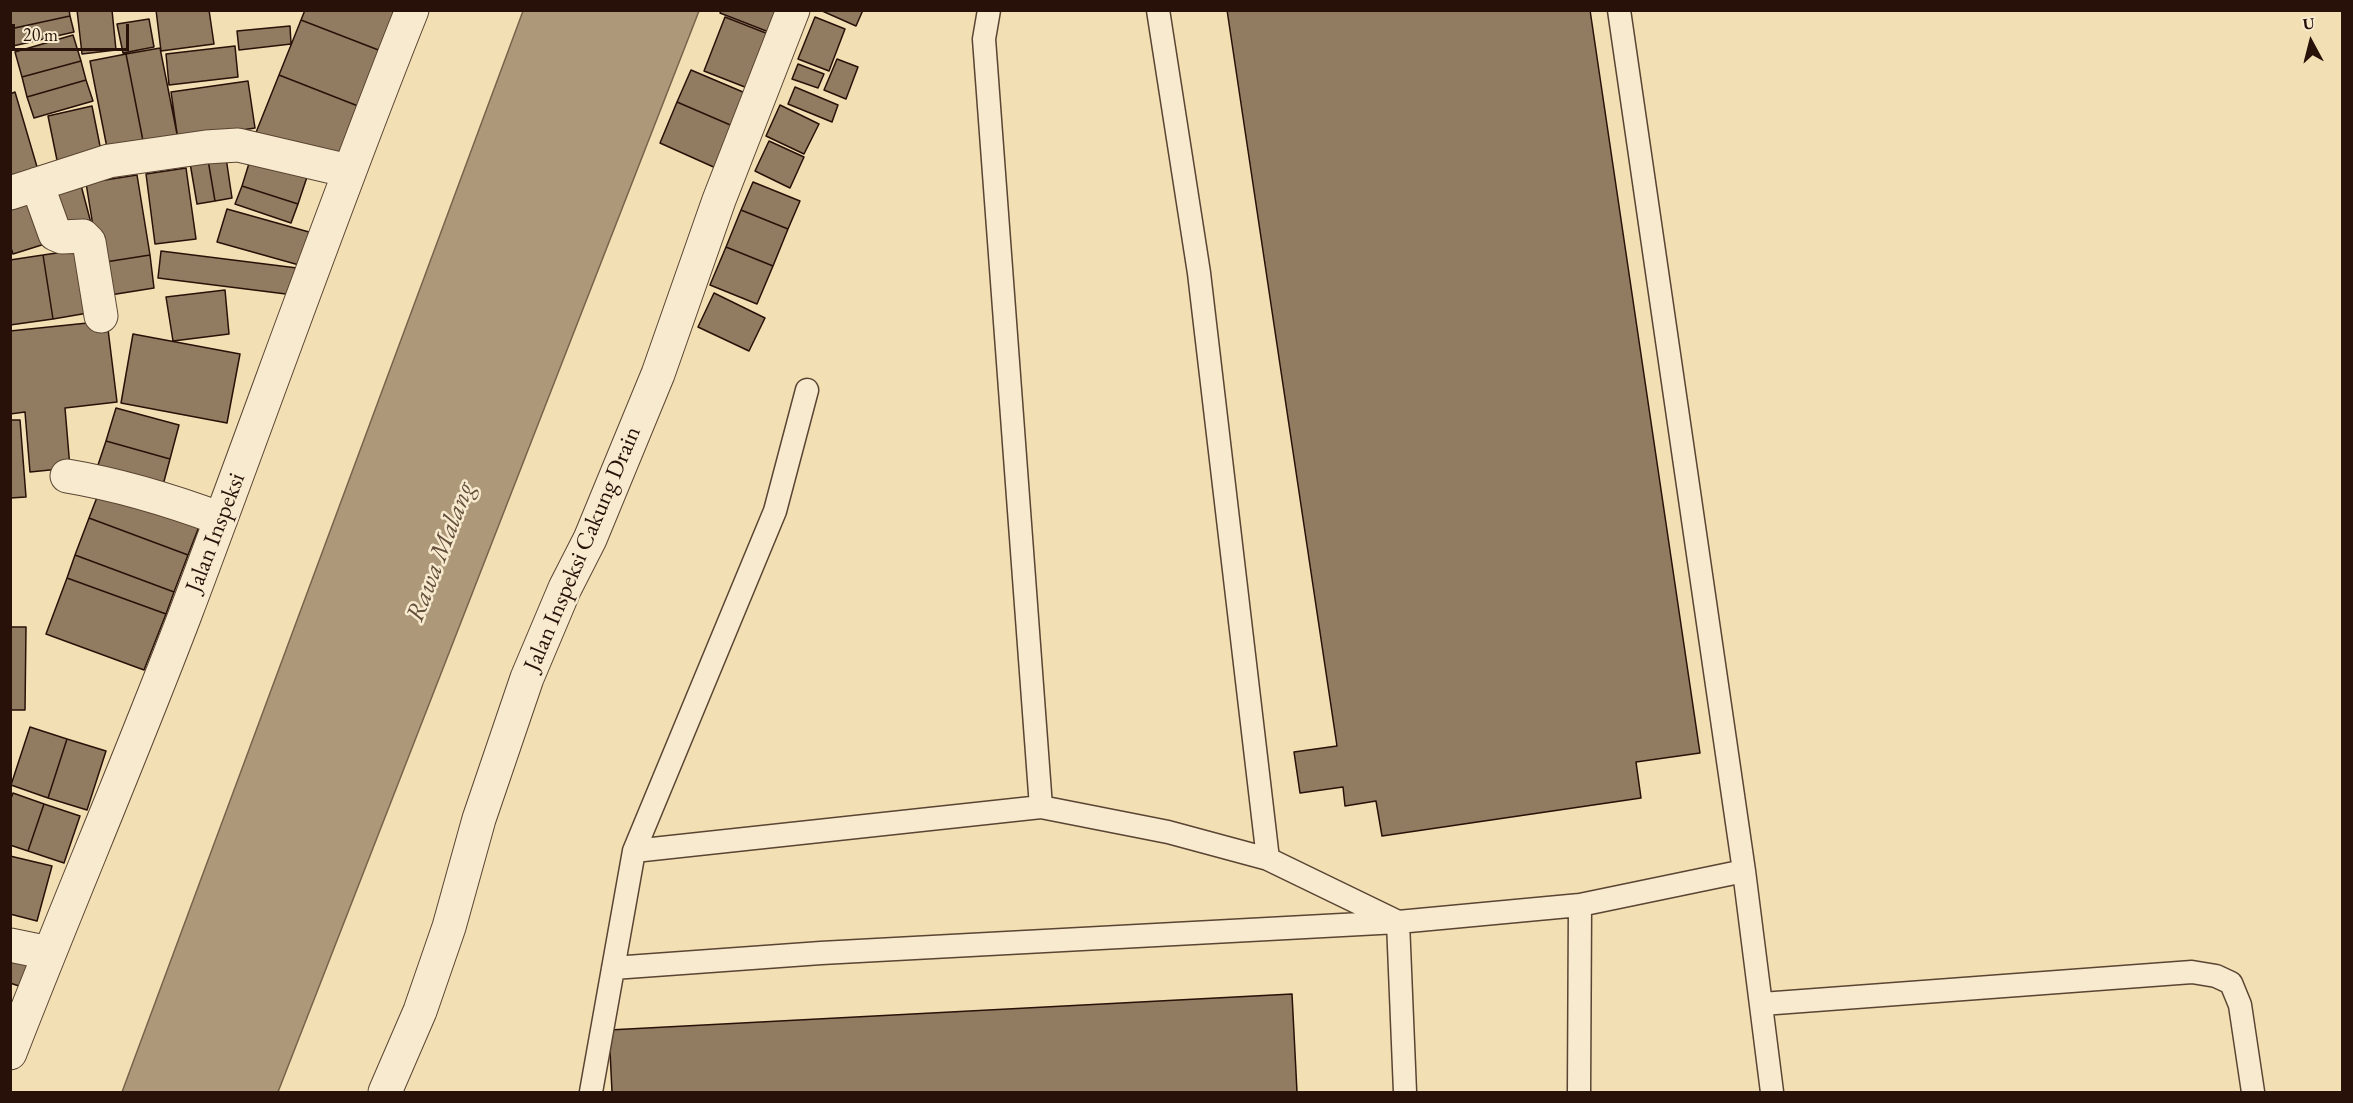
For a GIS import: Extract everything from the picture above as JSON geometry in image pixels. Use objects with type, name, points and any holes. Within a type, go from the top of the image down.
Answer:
[{"type":"street","name":"Jalan Inspeksi","points":[[10,1053],[146,716],[349,171],[412,10]]},
{"type":"street","name":"Jalan Inspeksi Cakung Drain","points":[[385,1092],[420,1011],[449,927],[479,819],[527,678],[565,588],[590,538],[658,374],[718,200],[793,10]]},
{"type":"street","points":[[101,316],[89,242],[83,236],[62,237],[55,234],[24,188],[109,161],[217,146],[238,145],[349,171]]},
{"type":"street","points":[[67,477],[141,491],[221,519]]},
{"type":"street","points":[[10,945],[49,954]]},
{"type":"lane","points":[[989,10],[984,39],[1041,807]]},
{"type":"lane","points":[[1158,10],[1199,273],[1268,859]]},
{"type":"lane","points":[[1619,10],[1744,871],[1772,1092]]},
{"type":"lane","points":[[591,1092],[634,850],[775,511],[807,390]]},
{"type":"lane","points":[[634,850],[1041,807],[1168,832],[1268,859],[1398,922]]},
{"type":"lane","points":[[613,968],[821,953],[1398,922],[1580,905],[1744,871]]},
{"type":"lane","points":[[1579,1092],[1580,905]]},
{"type":"lane","points":[[1398,922],[1405,1092]]},
{"type":"lane","points":[[1762,1004],[2192,972],[2216,976],[2231,983],[2240,1005],[2253,1092]]},
{"type":"water","name":"Rawa Malang","points":[[523,11],[699,11],[278,1092],[122,1092]]},
{"type":"building","points":[[10,10],[69,10],[70,16],[10,29]]},
{"type":"building","points":[[77,10],[112,10],[116,50],[82,54]]},
{"type":"building","points":[[156,10],[209,10],[214,44],[161,51]]},
{"type":"building","points":[[305,10],[397,10],[381,51],[301,20]]},
{"type":"building","points":[[721,10],[785,10],[779,36],[720,13]]},
{"type":"building","points":[[820,10],[863,10],[856,26]]},
{"type":"building","points":[[1227,10],[1590,10],[1700,753],[1636,762],[1641,798],[1382,836],[1376,801],[1345,806],[1343,787],[1300,793],[1294,752],[1337,746]]},
{"type":"building","points":[[70,16],[74,32],[13,46],[10,29]]},
{"type":"building","points":[[725,17],[776,37],[755,91],[704,71]]},
{"type":"building","points":[[815,17],[845,29],[829,71],[798,59]]},
{"type":"building","points":[[149,19],[154,47],[123,53],[117,24]]},
{"type":"building","points":[[301,20],[381,51],[358,106],[279,75]]},
{"type":"building","points":[[290,26],[291,44],[239,50],[237,31]]},
{"type":"building","points":[[73,35],[81,61],[22,77],[15,52]]},
{"type":"building","points":[[235,46],[238,77],[169,85],[166,54]]},
{"type":"building","points":[[160,48],[179,144],[145,151],[126,54]]},
{"type":"building","points":[[126,54],[145,151],[109,158],[90,61]]},
{"type":"building","points":[[837,59],[858,67],[846,99],[824,90]]},
{"type":"building","points":[[81,61],[86,80],[27,97],[22,77]]},
{"type":"building","points":[[798,64],[824,74],[818,88],[792,79]]},
{"type":"building","points":[[691,70],[750,95],[735,127],[677,102]]},
{"type":"building","points":[[279,75],[358,106],[334,166],[255,135]]},
{"type":"building","points":[[86,80],[93,101],[34,118],[27,97]]},
{"type":"building","points":[[248,81],[255,128],[178,140],[171,92]]},
{"type":"building","points":[[795,87],[838,105],[832,122],[788,104]]},
{"type":"building","points":[[15,92],[40,177],[10,185],[10,94]]},
{"type":"building","points":[[677,102],[735,127],[718,169],[660,143]]},
{"type":"building","points":[[780,105],[819,124],[804,154],[766,136]]},
{"type":"building","points":[[92,106],[102,156],[58,165],[48,116]]},
{"type":"building","points":[[769,141],[804,157],[790,188],[755,171]]},
{"type":"building","points":[[225,151],[232,198],[215,201],[207,154]]},
{"type":"building","points":[[207,154],[215,201],[197,204],[189,157]]},
{"type":"building","points":[[251,157],[308,174],[298,204],[242,186]]},
{"type":"building","points":[[186,168],[196,239],[155,244],[146,174]]},
{"type":"building","points":[[78,174],[91,223],[56,232],[42,184]]},
{"type":"building","points":[[137,175],[150,255],[99,263],[86,183]]},
{"type":"building","points":[[753,182],[800,201],[788,229],[741,210]]},
{"type":"building","points":[[242,186],[298,204],[291,223],[235,204]]},
{"type":"building","points":[[32,197],[48,243],[13,254],[10,245],[10,204]]},
{"type":"building","points":[[227,209],[309,232],[299,265],[217,242]]},
{"type":"building","points":[[741,210],[788,229],[773,266],[726,247]]},
{"type":"building","points":[[726,247],[773,266],[757,304],[710,285]]},
{"type":"building","points":[[77,250],[88,313],[53,319],[43,255]]},
{"type":"building","points":[[161,251],[297,268],[294,295],[158,278]]},
{"type":"building","points":[[43,255],[53,319],[10,325],[10,260]]},
{"type":"building","points":[[150,255],[154,288],[104,296],[99,263]]},
{"type":"building","points":[[225,290],[229,334],[173,341],[166,297]]},
{"type":"building","points":[[714,293],[765,318],[749,351],[698,327]]},
{"type":"building","points":[[107,321],[117,402],[65,408],[70,468],[30,472],[25,412],[10,414],[10,331]]},
{"type":"building","points":[[133,334],[240,354],[227,423],[121,403]]},
{"type":"building","points":[[116,408],[179,425],[170,459],[106,441]]},
{"type":"building","points":[[10,420],[20,420],[26,497],[10,498]]},
{"type":"building","points":[[106,441],[170,459],[163,485],[97,468]]},
{"type":"building","points":[[101,487],[200,524],[188,555],[89,518]]},
{"type":"building","points":[[89,518],[188,555],[174,592],[75,555]]},
{"type":"building","points":[[75,555],[174,592],[166,614],[67,578]]},
{"type":"building","points":[[67,578],[166,614],[144,670],[46,634]]},
{"type":"building","points":[[10,627],[26,627],[25,710],[10,710]]},
{"type":"building","points":[[30,727],[67,739],[48,798],[11,785]]},
{"type":"building","points":[[67,739],[106,751],[87,810],[48,798]]},
{"type":"building","points":[[13,793],[44,804],[28,851],[10,845],[10,801]]},
{"type":"building","points":[[44,804],[80,816],[64,863],[28,851]]},
{"type":"building","points":[[10,856],[52,866],[37,921],[10,914]]},
{"type":"building","points":[[10,953],[32,961],[22,987],[10,983]]},
{"type":"building","points":[[1292,994],[1297,1092],[612,1092],[609,1030]]}]
